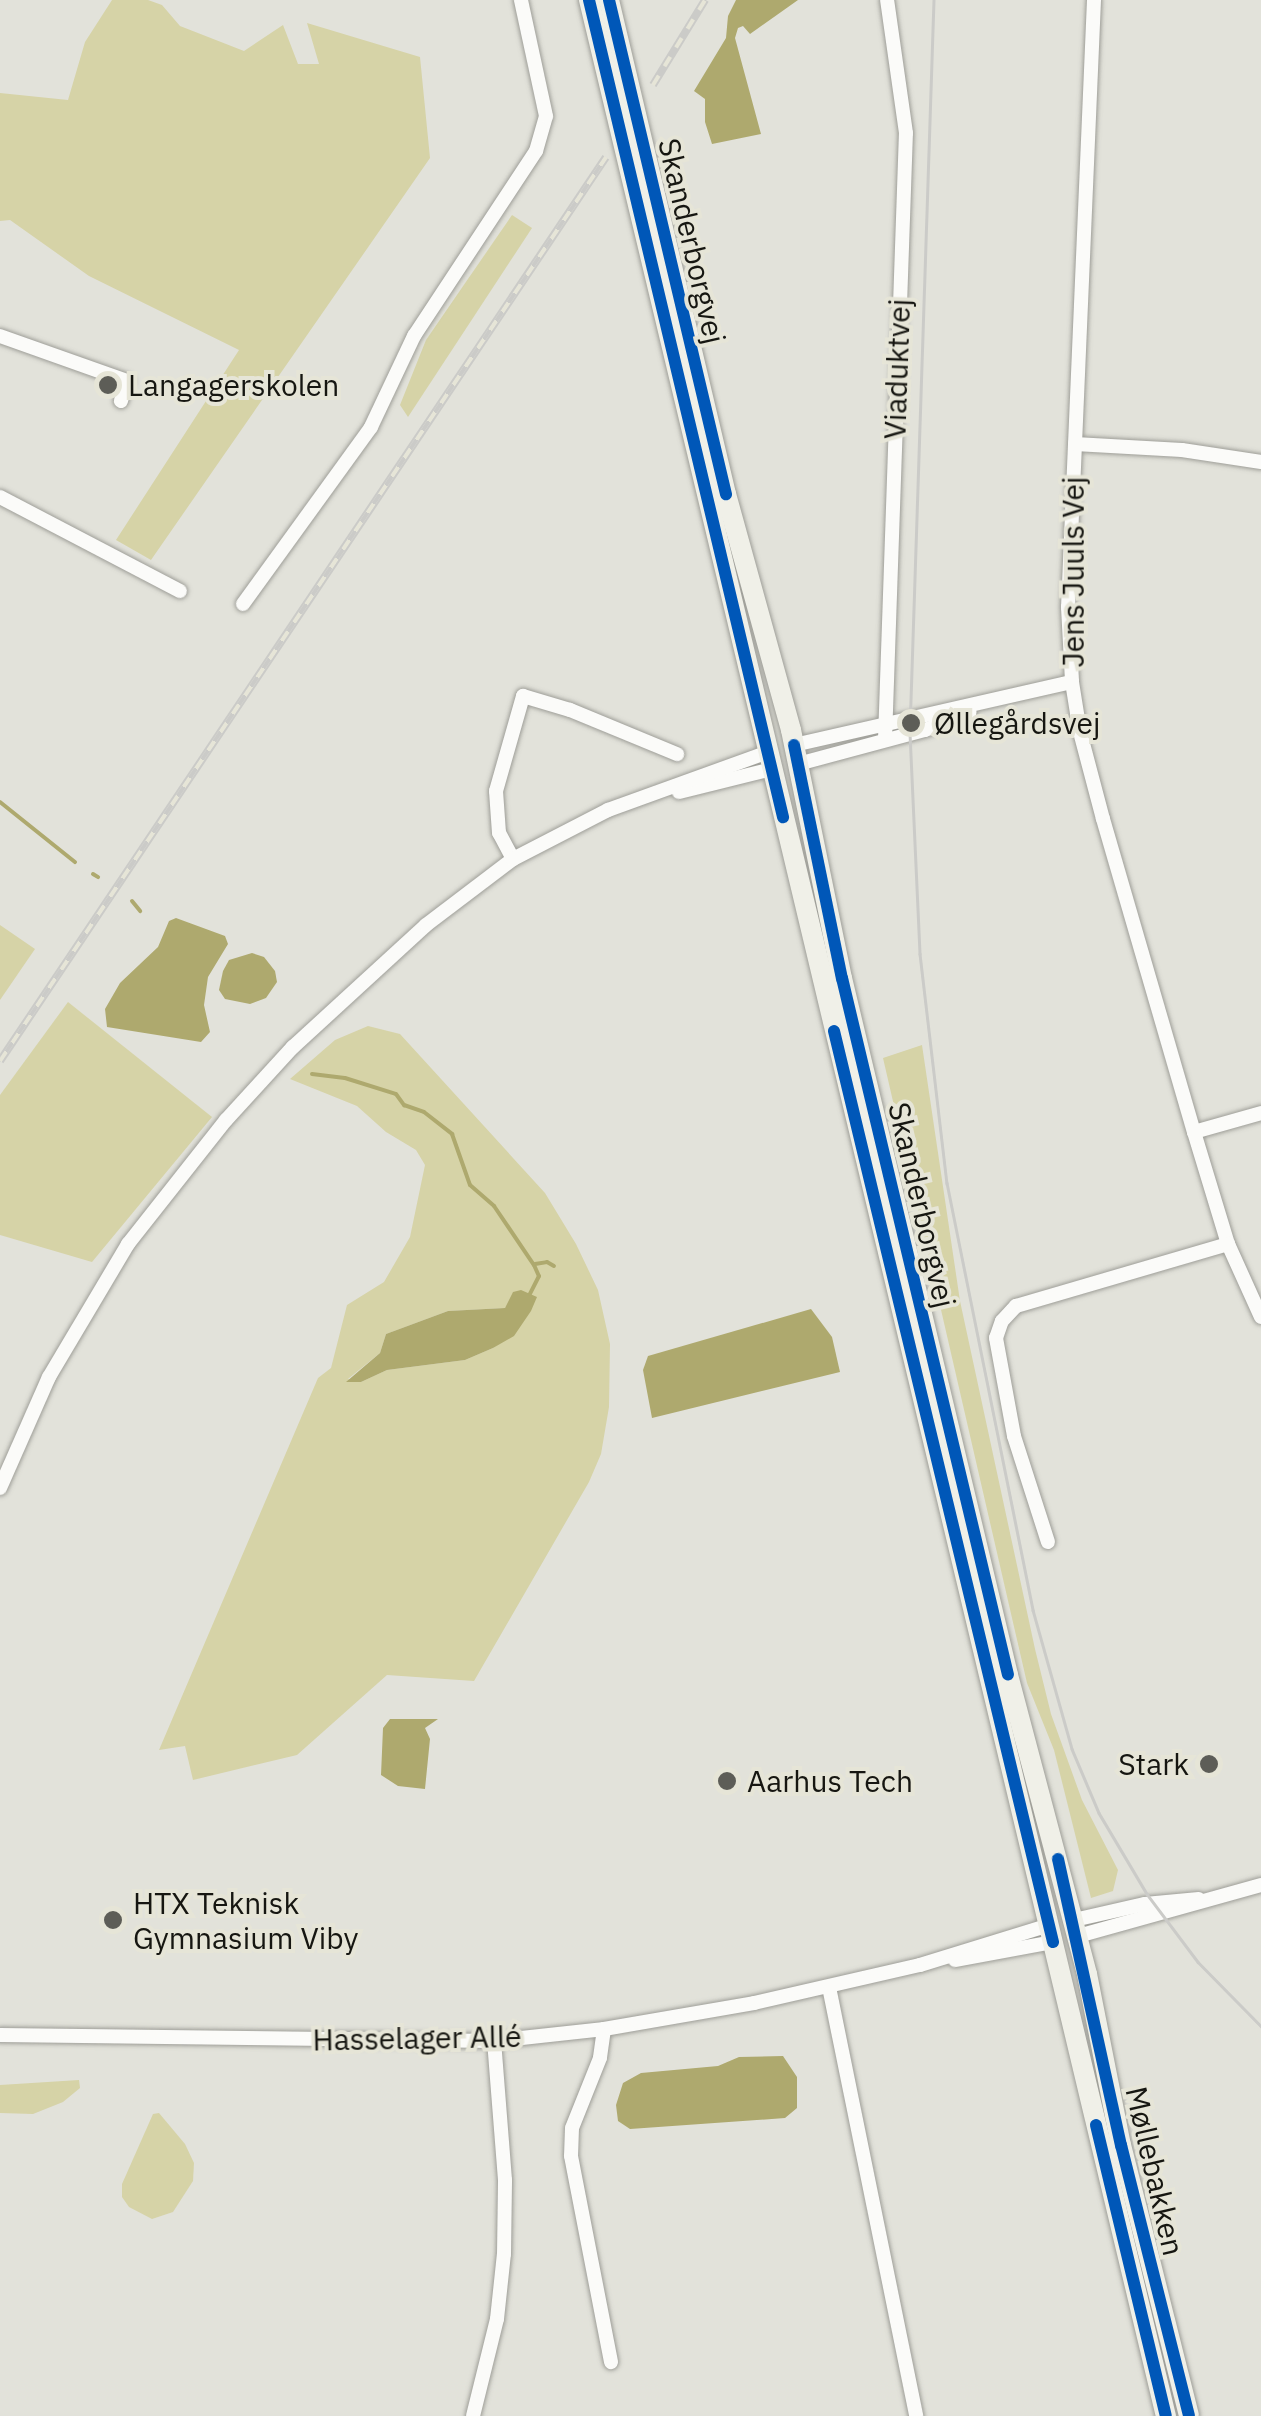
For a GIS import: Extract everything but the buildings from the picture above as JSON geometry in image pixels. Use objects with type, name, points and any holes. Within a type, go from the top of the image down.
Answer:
[{"type":"main road","name":"Skanderborgvej","points":[[589,0],[766,758],[1051,1934]]},
{"type":"main road","name":"Skanderborgvej","points":[[608,0],[726,494],[800,757],[834,936],[1008,1675],[1076,1928]]},
{"type":"main road","points":[[734,610],[781,741],[800,757]]},
{"type":"main road","points":[[766,758],[778,760],[786,773],[834,936]]},
{"type":"main road","name":"Møllebakken","points":[[1076,1928],[1121,2145],[1189,2416]]},
{"type":"main road","name":"Møllebakken","points":[[1051,1934],[1166,2416]]},
{"type":"street","points":[[243,604],[371,428],[414,336],[536,151],[546,116],[521,0]]},
{"type":"street","name":"Viaduktvej","points":[[885,731],[906,133],[886,0]]},
{"type":"street","name":"Jens Juuls Vej","points":[[1094,0],[1068,607],[1072,682],[1080,732],[1103,819],[1194,1132],[1228,1244],[1261,1316]]},
{"type":"street","points":[[0,336],[127,381],[121,401]]},
{"type":"street","points":[[1075,444],[1182,450],[1261,462]]},
{"type":"street","points":[[0,496],[180,591]]},
{"type":"street","points":[[800,757],[885,731],[925,730],[995,702],[1072,682]]},
{"type":"street","points":[[513,859],[498,832],[496,791],[523,696],[570,710],[677,754]]},
{"type":"street","points":[[800,757],[885,731]]},
{"type":"street","points":[[648,796],[766,758]]},
{"type":"street","points":[[0,1488],[49,1378],[87,1308],[163,1197],[293,1047],[426,925],[513,859],[582,822],[766,758]]},
{"type":"street","points":[[1194,1132],[1261,1114]]},
{"type":"street","points":[[1048,1542],[1014,1436],[996,1338],[1002,1321],[1016,1306],[1228,1244]]},
{"type":"street","points":[[1076,1928],[1261,1886]]},
{"type":"street","name":"Hasselager Allé","points":[[0,2035],[494,2041],[604,2029],[829,1987],[1051,1934]]},
{"type":"street","points":[[829,1987],[916,2416]]},
{"type":"street","points":[[604,2029],[600,2058],[572,2128],[571,2156],[610,2362]]},
{"type":"street","points":[[473,2416],[497,2319],[504,2254],[505,2180],[494,2041]]},
{"type":"shaded area","points":[[112,0],[148,0],[162,5],[180,26],[244,51],[283,25],[298,64],[319,64],[307,23],[420,57],[430,158],[151,560],[116,540],[239,350],[89,276],[10,220],[0,221],[0,93],[68,100],[85,42]]},
{"type":"shaded area","points":[[736,0],[798,0],[750,34],[743,26],[738,28],[735,38],[761,134],[712,144],[705,122],[705,99],[694,91],[726,38],[728,16]]},
{"type":"shaded area","points":[[512,215],[532,228],[408,417],[400,405],[426,340]]},
{"type":"shaded area","points":[[176,918],[225,936],[228,944],[208,977],[204,1005],[210,1032],[201,1042],[107,1027],[105,1009],[120,983],[158,947],[169,921]]},
{"type":"shaded area","points":[[0,925],[35,949],[0,1000]]},
{"type":"shaded area","points":[[252,953],[264,957],[275,971],[277,982],[266,998],[250,1004],[225,999],[219,990],[229,960]]},
{"type":"shaded area","points":[[68,1002],[212,1117],[92,1262],[0,1235],[0,1095]]},
{"type":"shaded area","points":[[368,1026],[400,1034],[545,1193],[598,1290],[610,1344],[609,1407],[601,1454],[589,1482],[474,1681],[387,1675],[297,1755],[193,1780],[185,1746],[159,1750],[318,1378],[331,1368],[347,1305],[384,1282],[410,1237],[425,1165],[416,1150],[386,1132],[357,1106],[290,1079],[335,1040]],"holes":[[[508,1304],[504,1340],[465,1360],[387,1370],[361,1382],[348,1379],[380,1353],[386,1334],[448,1311],[505,1308]]]},
{"type":"shaded area","points":[[922,1045],[960,1301],[1035,1649],[1051,1714],[1082,1800],[1118,1870],[1113,1891],[1091,1898],[1054,1750],[1027,1683],[883,1058]]},
{"type":"shaded area","points":[[521,1290],[537,1297],[531,1311],[514,1336],[493,1348],[465,1360],[387,1370],[361,1382],[346,1382],[380,1353],[386,1334],[448,1311],[505,1308],[513,1292]]},
{"type":"shaded area","points":[[811,1309],[832,1337],[840,1372],[652,1418],[643,1370],[648,1356]]},
{"type":"shaded area","points":[[390,1719],[438,1719],[425,1728],[430,1739],[425,1789],[398,1786],[381,1775],[383,1728]]},
{"type":"shaded area","points":[[783,2056],[797,2077],[797,2108],[785,2118],[630,2129],[618,2121],[616,2105],[623,2083],[641,2073],[718,2066],[739,2057]]},
{"type":"shaded area","points":[[79,2080],[80,2088],[63,2102],[33,2114],[0,2113],[0,2085]]},
{"type":"shaded area","points":[[159,2113],[185,2144],[194,2163],[193,2181],[173,2212],[152,2219],[129,2207],[122,2197],[122,2184],[153,2114]]},
{"type":"waterway","points":[[0,802],[75,862]]},
{"type":"waterway","points":[[93,874],[98,877]]},
{"type":"waterway","points":[[132,901],[140,911]]},
{"type":"waterway","points":[[312,1074],[345,1078],[396,1094],[404,1105],[424,1112],[452,1134],[470,1185],[494,1206],[534,1265],[539,1276],[530,1294]]},
{"type":"waterway","points":[[535,1264],[547,1262],[554,1266]]},
{"type":"tram line","points":[[934,0],[910,733],[920,954],[947,1183],[1033,1610],[1072,1749],[1099,1813],[1147,1894],[1198,1962],[1261,2026]]},
{"type":"railway","points":[[653,85],[705,0]]},
{"type":"railway","points":[[0,1061],[606,157]]},
{"type":"cycle path","points":[[589,0],[783,817]]},
{"type":"cycle path","points":[[609,0],[726,494]]},
{"type":"cycle path","points":[[794,745],[842,978],[1008,1675]]},
{"type":"cycle path","points":[[834,1031],[1053,1942]]},
{"type":"cycle path","points":[[1058,1859],[1121,2145],[1189,2416]]},
{"type":"cycle path","points":[[1096,2125],[1166,2416]]},
{"type":"place","name":"Langagerskolen","points":[[108,385]]},
{"type":"place","name":"Øllegårdsvej","points":[[911,723]]},
{"type":"place","name":"Stark","points":[[1209,1764]]},
{"type":"place","name":"Aarhus Tech","points":[[727,1781]]},
{"type":"place","name":"HTX Teknisk Gymnasium Viby","points":[[113,1920]]}]
